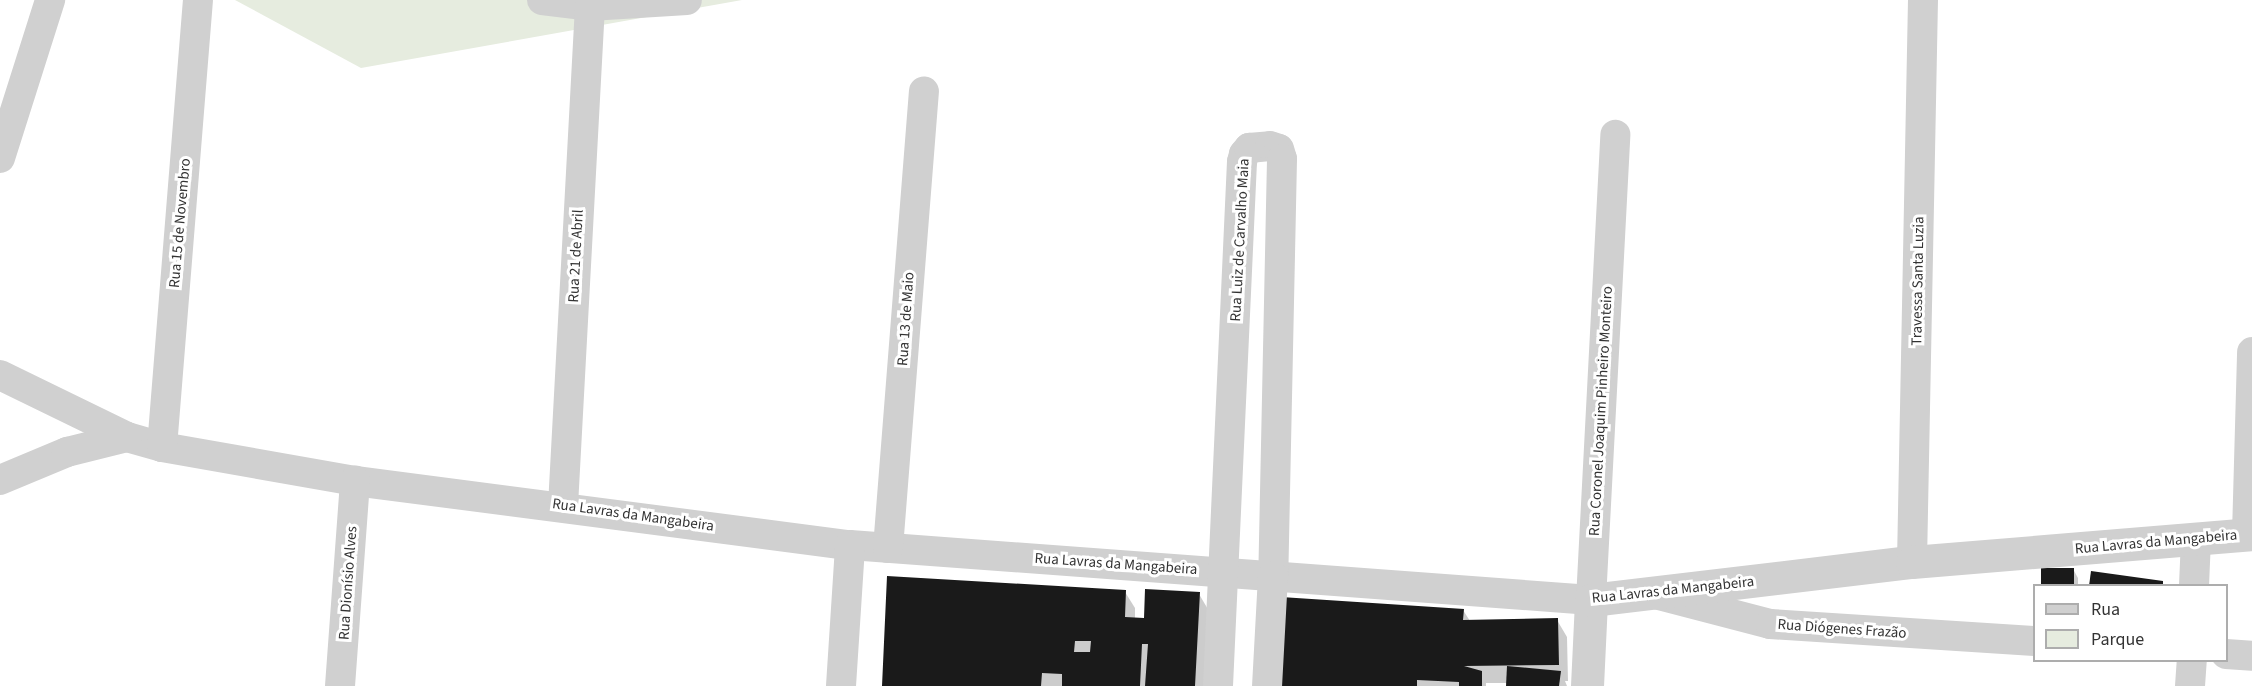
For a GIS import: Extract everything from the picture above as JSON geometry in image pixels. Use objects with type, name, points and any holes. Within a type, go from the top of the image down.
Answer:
[{"type":"street","points":[[0,158],[50,0]]},
{"type":"street","name":"Rua 15 de Novembro","points":[[162,447],[198,0]]},
{"type":"street","points":[[542,0],[590,6],[687,0]]},
{"type":"street","name":"Travessa Santa Luzia","points":[[1912,562],[1923,0]]},
{"type":"street","name":"Rua 21 de Abril","points":[[563,506],[590,6]]},
{"type":"street","name":"Rua 13 de Maio","points":[[888,548],[924,91]]},
{"type":"street","name":"Rua Coronel Joaquim Pinheiro Monteiro","points":[[1587,686],[1614,135]]},
{"type":"street","name":"Rua Luiz de Carvalho Maia","points":[[1218,686],[1242,162],[1249,148],[1269,146],[1279,149],[1282,159],[1273,576],[1267,686]]},
{"type":"street","points":[[2249,534],[2252,352]]},
{"type":"street","name":"Rua Lavras da Mangabeira","points":[[0,375],[127,437],[162,447],[355,481],[563,506],[850,545],[1591,600],[1912,562],[2249,534]]},
{"type":"street","points":[[0,480],[67,452],[127,437]]},
{"type":"street","name":"Rua Dionísio Alves","points":[[340,686],[355,481]]},
{"type":"street","points":[[2194,584],[2196,538]]},
{"type":"street","points":[[841,686],[850,545]]},
{"type":"street","name":"Rua Diógenes Frazão","points":[[1653,594],[1770,624],[2033,641]]},
{"type":"street","points":[[2228,654],[2252,656]]},
{"type":"street","points":[[2190,686],[2192,662]]},
{"type":"green space","points":[[235,0],[742,0],[361,68]]},
{"type":"building","points":[[2041,568],[2074,568],[2074,584],[2041,584]]},
{"type":"building","points":[[2091,571],[2163,581],[2163,584],[2089,584]]},
{"type":"building","points":[[887,576],[1126,590],[1125,617],[1144,618],[1145,589],[1200,592],[1195,686],[1145,686],[1148,644],[1142,644],[1140,686],[1062,686],[1062,674],[1042,673],[1041,686],[882,686]],"holes":[[[1075,641],[1091,641],[1090,652],[1074,652]]]},
{"type":"building","points":[[1281,597],[1464,609],[1463,620],[1558,618],[1559,665],[1464,666],[1482,671],[1482,686],[1459,686],[1459,682],[1417,680],[1417,686],[1282,686]]},
{"type":"building","points":[[1507,666],[1561,671],[1559,686],[1506,686]]}]
